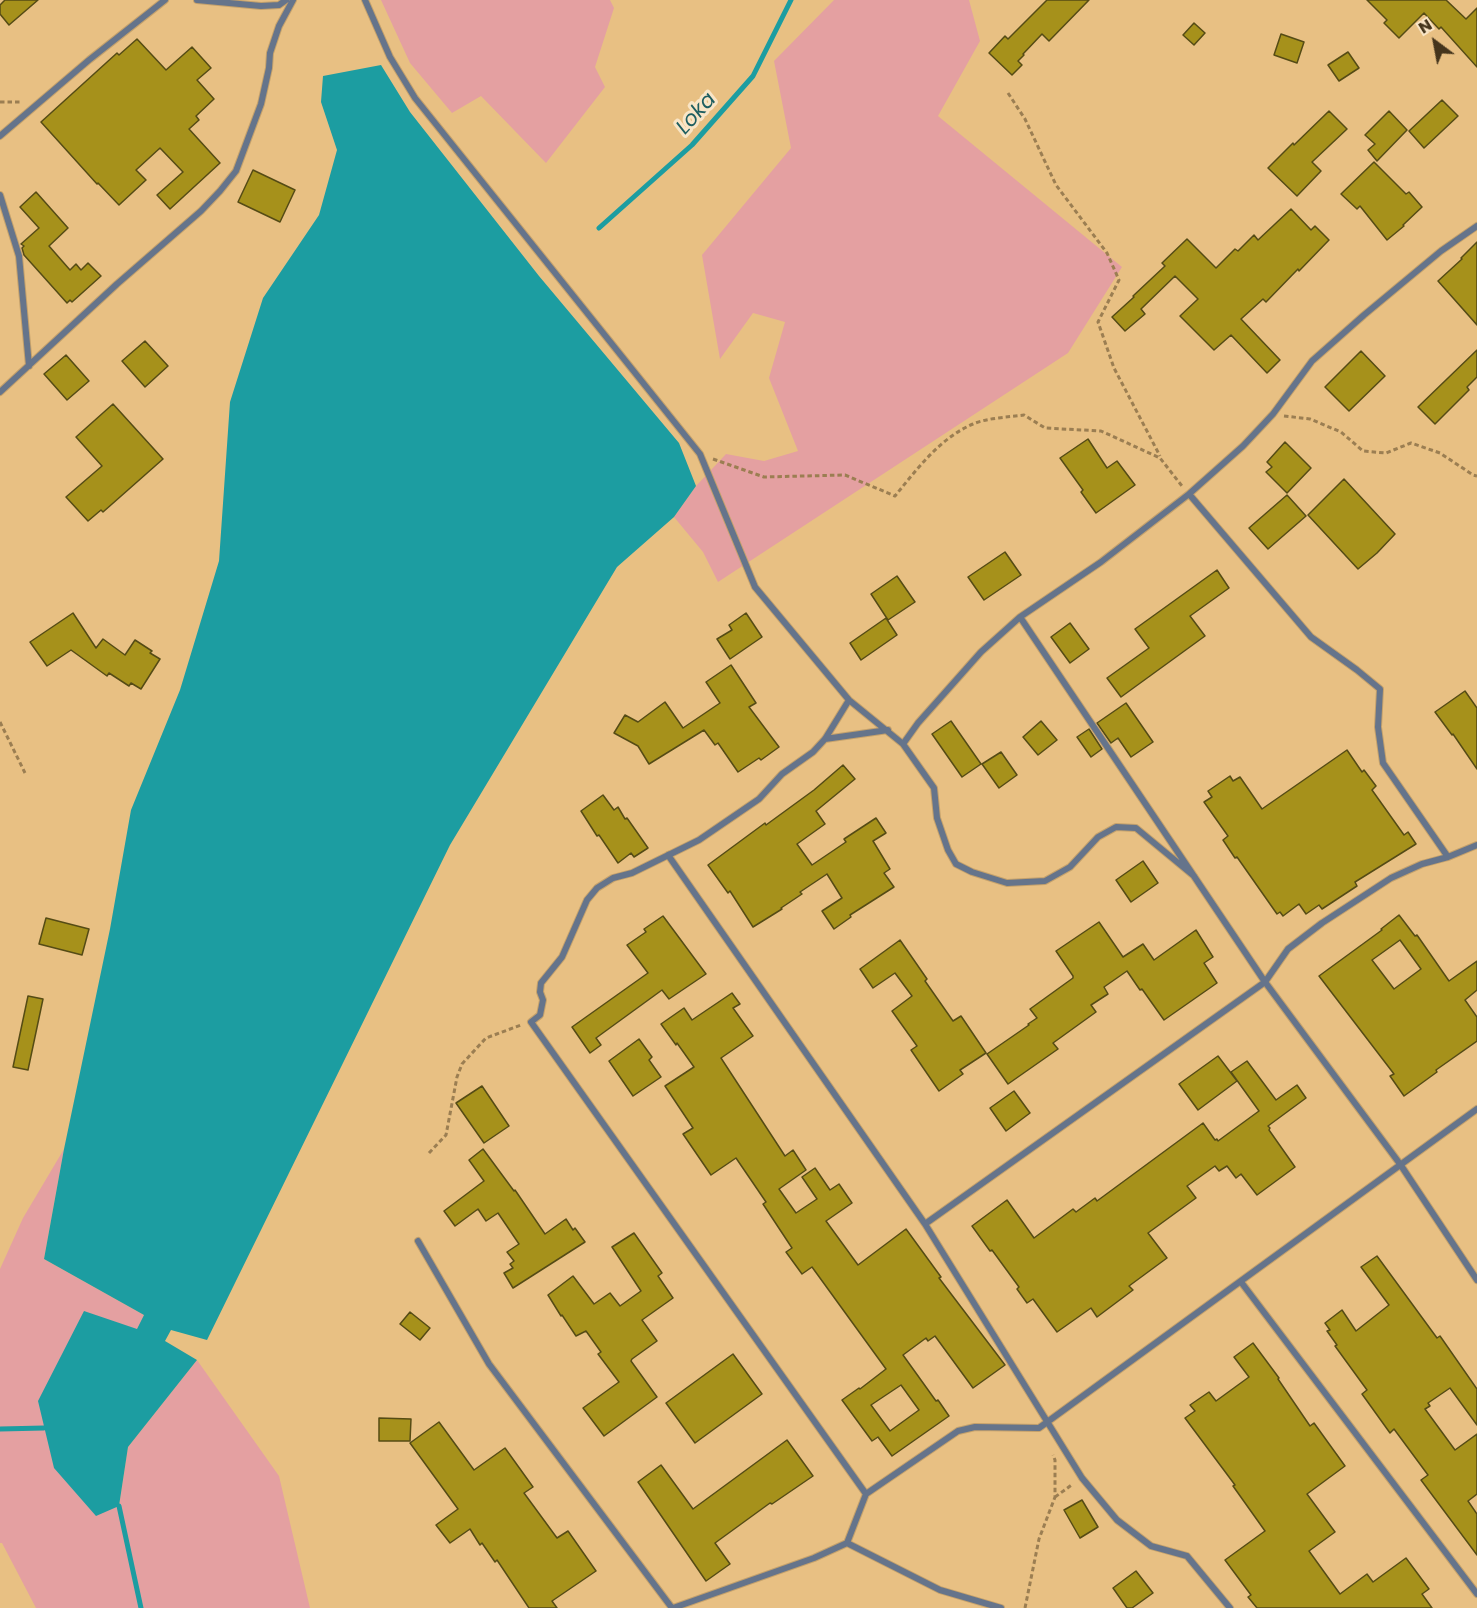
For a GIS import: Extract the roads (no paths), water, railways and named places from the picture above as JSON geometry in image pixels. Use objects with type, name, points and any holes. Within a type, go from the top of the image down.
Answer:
[{"type":"street","points":[[0,136],[89,60],[165,0]]},
{"type":"street","points":[[197,0],[261,6],[279,5],[286,0]]},
{"type":"street","points":[[0,392],[117,284],[201,211],[236,171],[261,104],[270,53],[279,26],[293,0]]},
{"type":"street","points":[[365,0],[390,57],[415,98],[700,454],[755,587],[849,700],[903,744],[934,788],[937,818],[948,850],[956,864],[972,872],[1007,883],[1045,881],[1070,867],[1098,837],[1116,827],[1136,828],[1194,876]]},
{"type":"street","points":[[0,195],[19,256],[29,366]]},
{"type":"street","points":[[903,744],[918,723],[981,652],[1020,618],[1101,562],[1189,494],[1243,446],[1273,414],[1312,361],[1441,251],[1477,226]]},
{"type":"street","points":[[1189,494],[1311,637],[1380,689],[1378,727],[1383,763],[1448,857]]},
{"type":"street","points":[[1020,618],[1265,982],[1400,1164],[1477,1280]]},
{"type":"street","points":[[849,700],[825,739],[813,752],[782,774],[759,799],[699,840],[632,873],[613,878],[597,888],[587,900],[562,957],[540,983],[543,1000],[540,1014],[531,1022],[866,1494]]},
{"type":"street","points":[[825,739],[888,730]]},
{"type":"street","points":[[925,1224],[1265,982],[1288,949],[1322,923],[1390,878],[1477,845]]},
{"type":"street","points":[[668,855],[925,1224],[1082,1478],[1117,1520],[1151,1546],[1187,1556],[1230,1608]]},
{"type":"street","points":[[418,1241],[489,1364],[673,1608],[814,1558],[847,1543],[866,1494],[958,1431],[975,1427],[1039,1428],[1477,1109]]},
{"type":"street","points":[[1241,1281],[1477,1594]]},
{"type":"street","points":[[847,1543],[940,1590],[1001,1608]]},
{"type":"water","points":[[381,65],[410,112],[539,276],[679,443],[696,486],[674,517],[617,567],[450,845],[207,1340],[171,1330],[165,1341],[197,1360],[128,1447],[119,1506],[96,1516],[54,1468],[38,1401],[84,1311],[137,1329],[144,1315],[44,1259],[64,1149],[110,929],[131,810],[180,690],[219,561],[230,402],[263,298],[319,215],[337,150],[321,102],[323,76]]},
{"type":"waterway","name":"Loka","points":[[599,228],[692,145],[753,76],[791,0]]},
{"type":"waterway","points":[[0,1429],[44,1428]]},
{"type":"waterway","points":[[119,1506],[141,1608]]}]
